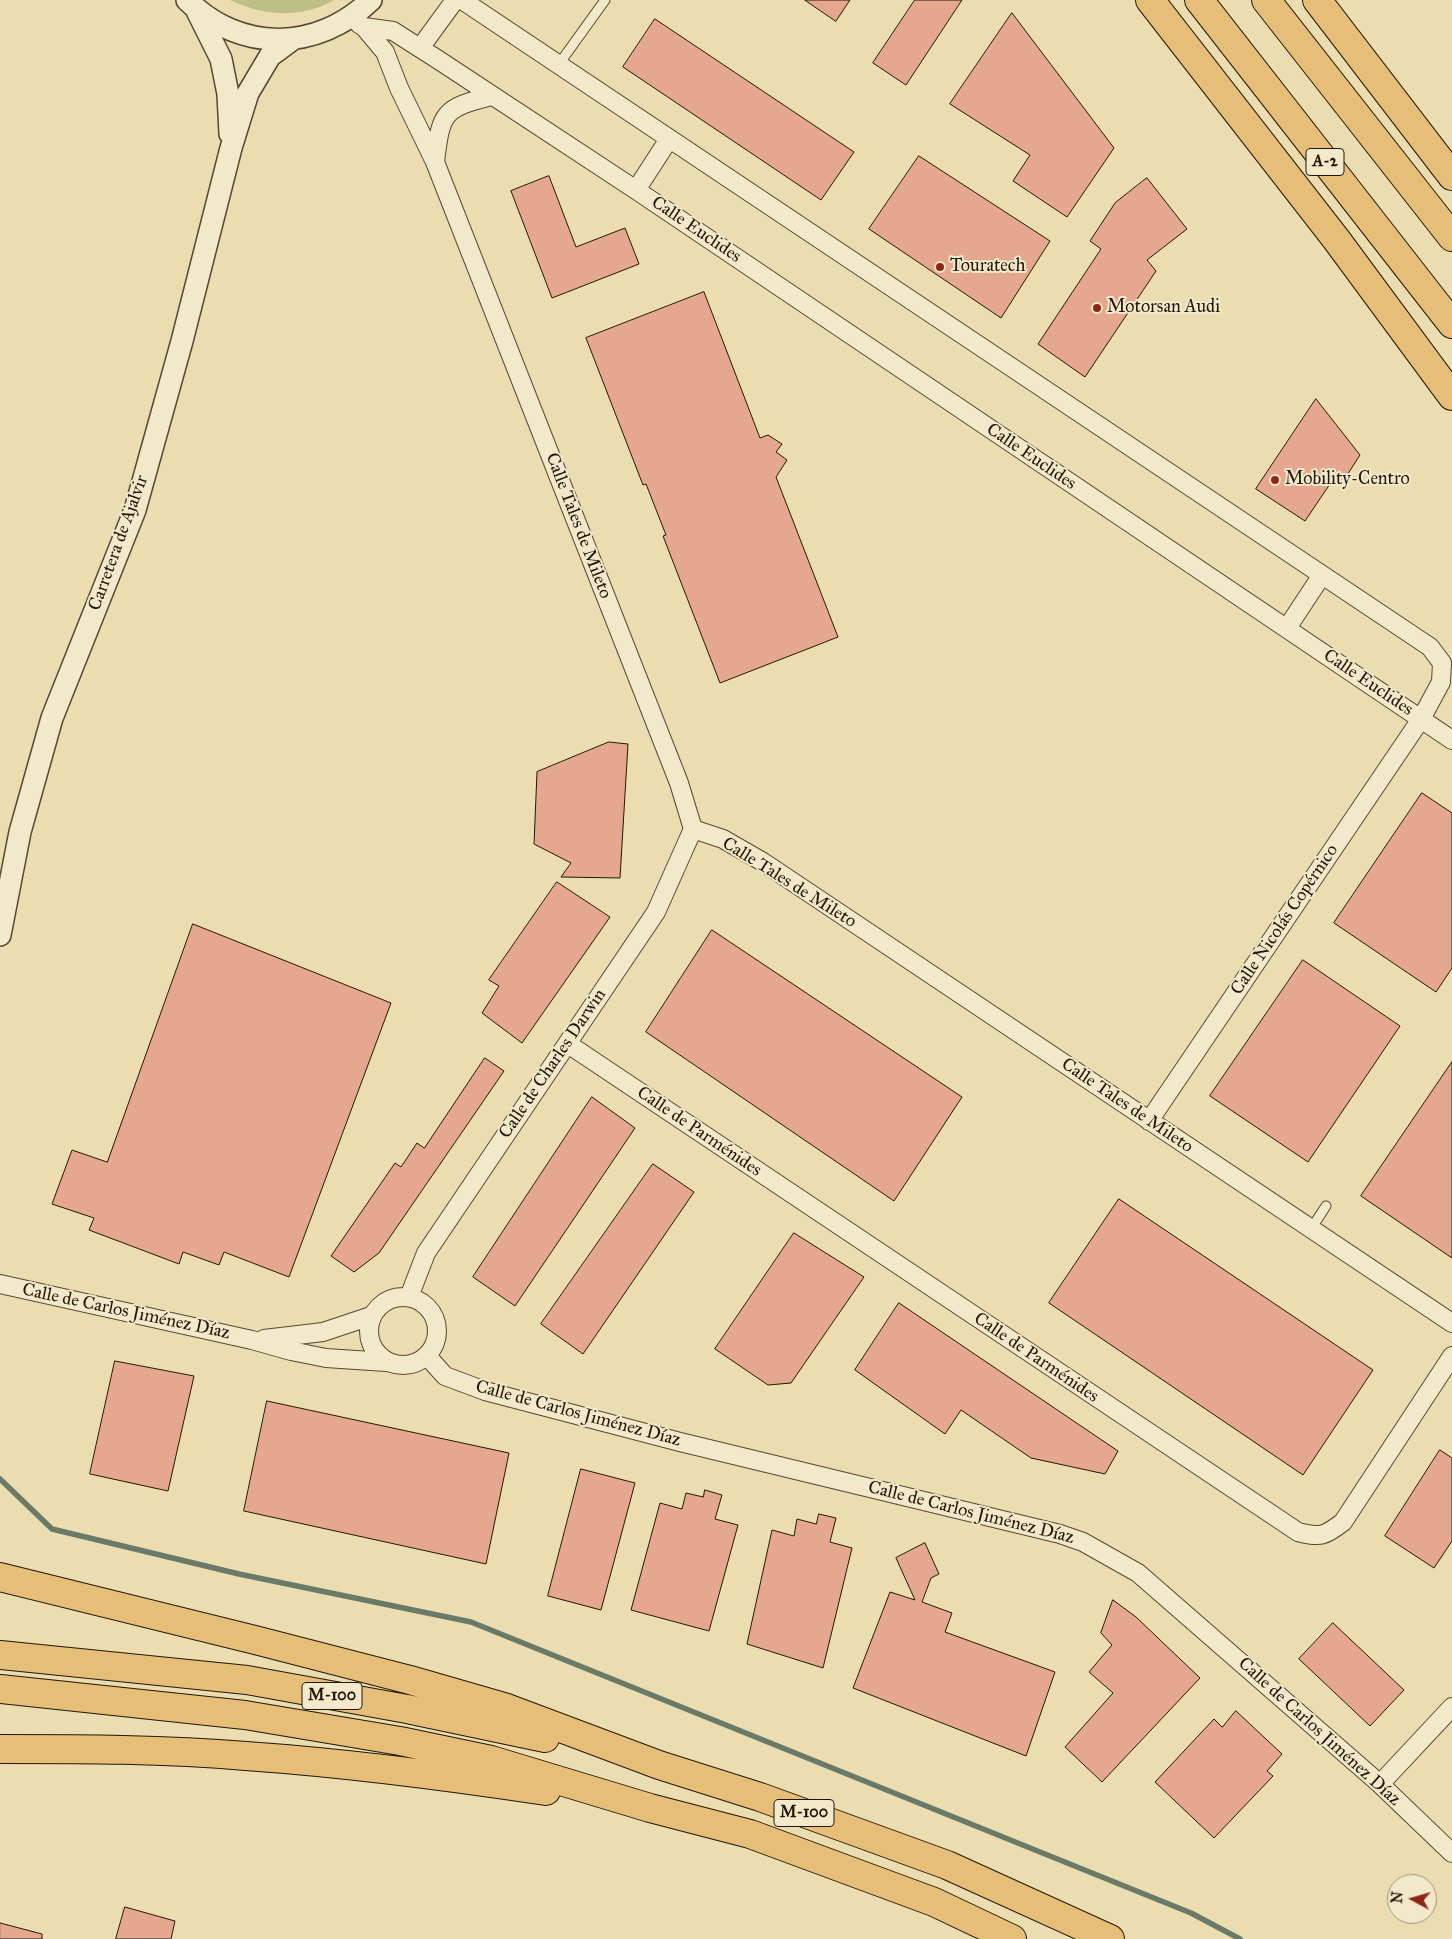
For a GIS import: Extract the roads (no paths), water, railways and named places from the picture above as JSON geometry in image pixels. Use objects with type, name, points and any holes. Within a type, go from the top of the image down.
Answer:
[{"type":"highway","points":[[1150,0],[1336,240],[1452,396]]},
{"type":"highway","name":"A-2","points":[[1199,0],[1452,324]]},
{"type":"highway","points":[[1266,0],[1452,237]]},
{"type":"highway","points":[[1317,0],[1452,176]]},
{"type":"highway","points":[[0,1577],[410,1680],[507,1708],[659,1765]]},
{"type":"highway","name":"M-100","points":[[0,1656],[247,1680],[502,1728],[659,1765],[760,1797],[947,1865],[1110,1939]]},
{"type":"highway","name":"M-100","points":[[0,1689],[245,1715],[400,1741],[491,1760],[650,1808],[750,1834],[934,1902],[1012,1939]]},
{"type":"highway","points":[[0,1749],[82,1749],[244,1756],[405,1771],[650,1808]]},
{"type":"street","points":[[192,5],[226,28],[242,34],[259,38],[293,39],[356,23],[371,0]]},
{"type":"street","points":[[420,48],[455,0]]},
{"type":"street","name":"Calle Euclides","points":[[356,23],[393,31],[420,48],[636,190],[1421,719],[1441,682],[1442,663],[1430,647],[462,0]]},
{"type":"street","name":"Carretera de Ajalvir","points":[[192,5],[221,59],[228,94],[231,148]]},
{"type":"street","name":"Calle Tales de Mileto","points":[[356,23],[385,52],[399,88],[435,162],[679,783],[693,830],[723,840],[763,862],[1452,1322]]},
{"type":"street","name":"Carretera de Ajalvir","points":[[0,934],[20,832],[52,718],[134,510],[182,341],[231,148],[248,93],[270,56],[293,39]]},
{"type":"street","name":"Calle Tales de Mileto","points":[[435,162],[439,132],[448,112],[462,103],[492,96]]},
{"type":"street","points":[[636,190],[669,139]]},
{"type":"street","points":[[1287,628],[1322,575]]},
{"type":"street","points":[[1421,719],[1452,740]]},
{"type":"street","name":"Calle Nicolás Copérnico","points":[[1149,1121],[1421,719]]},
{"type":"street","name":"Calle de Charles Darwin","points":[[409,1296],[426,1253],[656,912],[693,830]]},
{"type":"street","name":"Calle de Parménides","points":[[568,1044],[1298,1532],[1314,1537],[1329,1533],[1342,1522],[1452,1356]]},
{"type":"street","name":"Calle de Carlos Jiménez Díaz","points":[[0,1284],[252,1340],[291,1351],[326,1358],[386,1362]]},
{"type":"street","points":[[409,1296],[423,1302],[433,1314],[437,1328],[435,1343],[427,1356],[414,1364],[400,1366],[386,1362],[373,1350],[368,1333],[371,1316],[380,1304],[394,1297],[409,1296]]},
{"type":"street","name":"Calle de Carlos Jiménez Díaz","points":[[252,1340],[323,1332],[371,1316]]},
{"type":"street","name":"Calle de Carlos Jiménez Díaz","points":[[427,1356],[445,1376],[485,1391],[680,1442],[1060,1534],[1083,1542],[1138,1573],[1380,1784],[1452,1853]]},
{"type":"street","points":[[1380,1784],[1452,1706]]},
{"type":"lane","points":[[559,64],[605,0]]},
{"type":"lane","points":[[1311,1229],[1326,1206]]},
{"type":"waterway","points":[[0,1479],[52,1529],[239,1574],[471,1622],[1191,1913],[1240,1939]]},
{"type":"place","name":"Touratech","points":[[940,267]]},
{"type":"place","name":"Motorsan Audi","points":[[1097,308]]},
{"type":"place","name":"Mobility-Centro","points":[[1275,480]]}]
